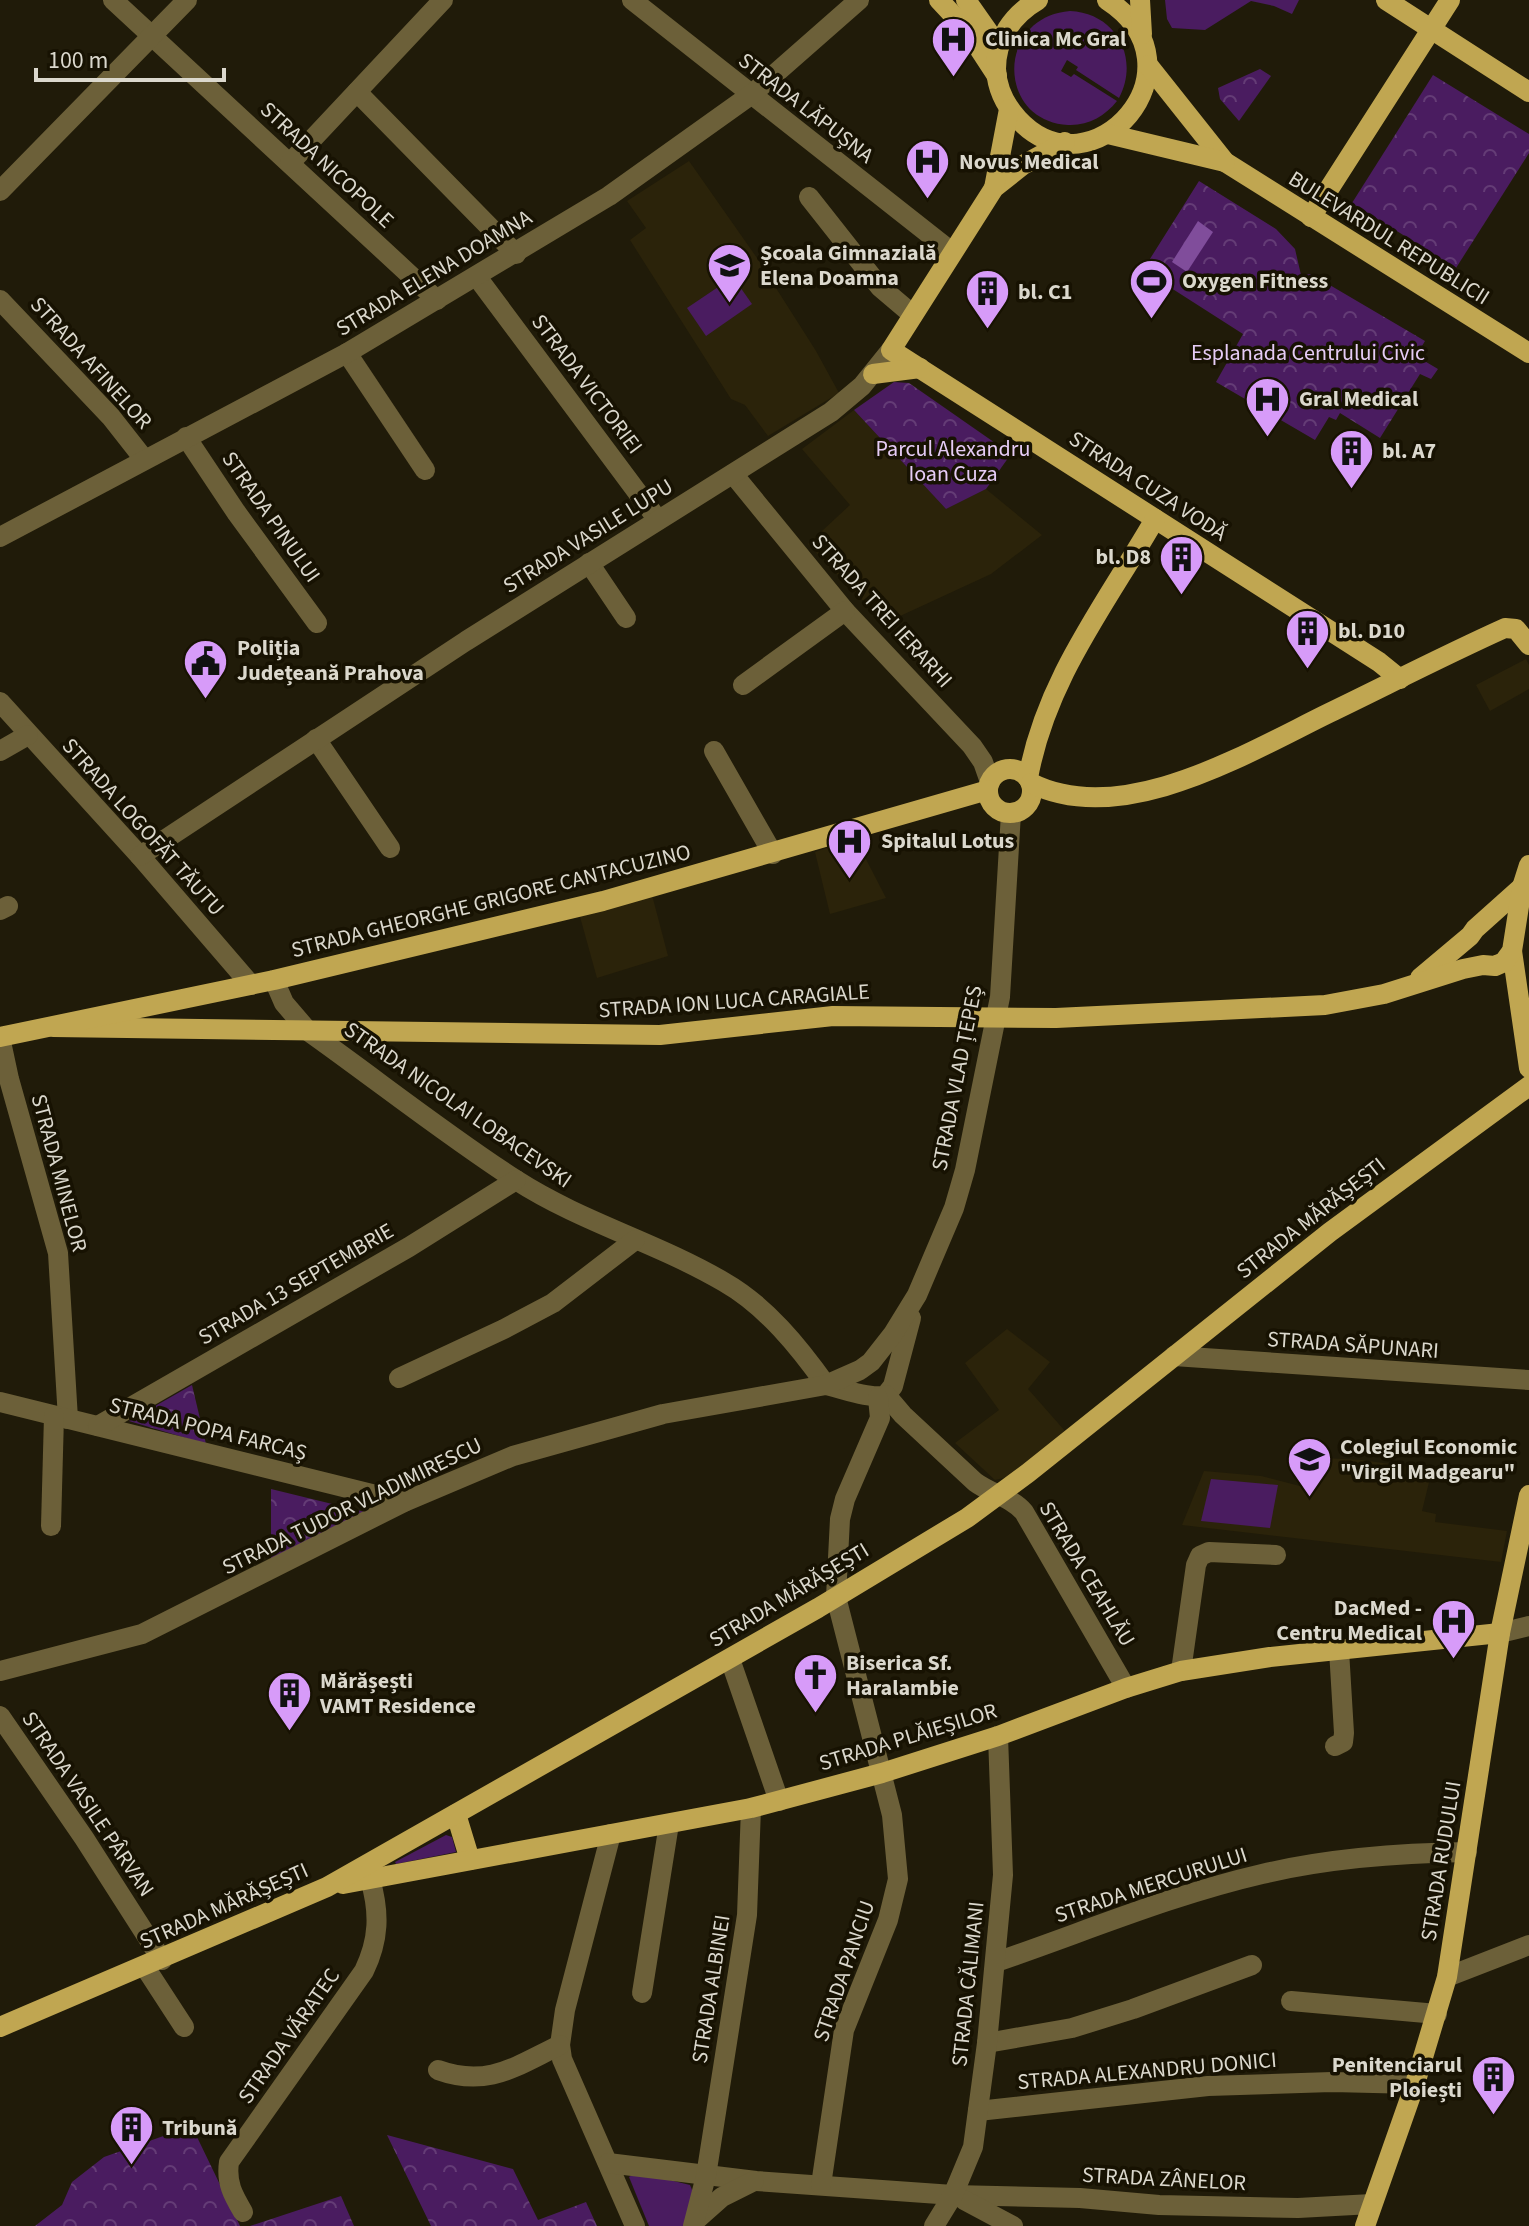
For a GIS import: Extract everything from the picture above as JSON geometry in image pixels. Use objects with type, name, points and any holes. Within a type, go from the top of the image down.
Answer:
[{"type":"main road","points":[[939,0],[967,30],[997,76]]},
{"type":"main road","points":[[966,0],[999,47]]},
{"type":"main road","points":[[1107,0],[1122,10],[1143,38]]},
{"type":"main road","points":[[1027,2],[1010,24],[999,47],[997,76],[1001,93],[1009,109],[1024,126],[1043,137],[1080,142],[1108,134],[1125,121],[1138,105],[1146,86],[1148,65],[1140,0]]},
{"type":"main road","points":[[1386,0],[1529,92]]},
{"type":"main road","points":[[1311,217],[1450,0]]},
{"type":"main road","name":"BULEVARDUL REPUBLICII","points":[[1148,65],[1225,162],[1529,353]]},
{"type":"main road","name":"STRADA VASILE LUPU","points":[[994,188],[1009,109]]},
{"type":"main road","name":"BULEVARDUL REPUBLICII","points":[[1108,134],[1225,162]]},
{"type":"main road","name":"STRADA VASILE LUPU","points":[[891,350],[994,188],[1023,165],[1065,142]]},
{"type":"main road","points":[[873,374],[920,368],[910,319]]},
{"type":"main road","name":"STRADA CUZA VODĂ","points":[[891,350],[1379,662],[1395,681]]},
{"type":"main road","points":[[989,786],[994,805],[1002,812],[1024,809],[1030,802],[1034,748],[1043,717],[1065,670],[1155,519]]},
{"type":"main road","name":"STRADA GHEORGHE GRIGORE CANTACUZINO","points":[[0,1037],[274,980],[603,901],[773,854],[989,786],[999,772],[1008,769],[1017,770],[1030,781],[1063,796],[1112,796],[1150,789],[1190,778],[1231,761],[1505,628],[1513,628],[1524,639]]},
{"type":"main road","points":[[1034,748],[1043,770],[1063,796]]},
{"type":"main road","points":[[1513,947],[1529,865]]},
{"type":"main road","name":"STRADA ION LUCA CARAGIALE","points":[[1414,984],[1525,886]]},
{"type":"main road","points":[[1516,983],[1471,954],[1475,931],[1489,922],[1503,925],[1509,931],[1529,1068]]},
{"type":"main road","name":"STRADA ION LUCA CARAGIALE","points":[[53,1027],[660,1035],[833,1016],[997,1019],[1198,1013],[1325,1005],[1384,994],[1508,959],[1513,947]]},
{"type":"main road","name":"STRADA MĂRĂȘEȘTI","points":[[0,2027],[327,1887],[730,1659],[967,1518],[1379,1194],[1529,1086]]},
{"type":"main road","name":"STRADA RUDULUI","points":[[1365,2226],[1415,2084],[1447,1977],[1500,1633],[1529,1495]]},
{"type":"main road","name":"STRADA PLĂIEȘILOR","points":[[327,1887],[779,1801],[882,1773],[998,1736],[1181,1671],[1234,1661],[1500,1633]]},
{"type":"main road","points":[[456,1814],[470,1860]]},
{"type":"street","name":"STRADA NICOPOLE","points":[[113,0],[437,300]]},
{"type":"street","points":[[0,191],[187,0]]},
{"type":"street","points":[[290,163],[443,0]]},
{"type":"street","name":"STRADA LĂPUȘNA","points":[[632,0],[952,252]]},
{"type":"street","name":"STRADA ELENA DOAMNA","points":[[0,537],[347,353],[609,196],[752,94],[859,0]]},
{"type":"street","points":[[357,92],[516,254]]},
{"type":"street","points":[[809,197],[910,319]]},
{"type":"street","name":"STRADA VICTORIEI","points":[[477,277],[658,520]]},
{"type":"street","name":"STRADA AFINELOR","points":[[0,300],[111,417],[144,459]]},
{"type":"street","name":"STRADA VASILE LUPU","points":[[140,856],[589,563],[831,412],[873,374],[891,350]]},
{"type":"street","points":[[347,353],[425,470]]},
{"type":"street","name":"STRADA PINULUI","points":[[186,437],[317,623]]},
{"type":"street","name":"STRADA TREI IERARHI","points":[[733,474],[845,611],[972,746],[983,762],[989,786]]},
{"type":"street","points":[[589,563],[626,618]]},
{"type":"street","points":[[743,685],[845,611]]},
{"type":"street","name":"STRADA LOGOFĂT TĂUTU","points":[[0,702],[140,856],[251,985]]},
{"type":"street","points":[[0,751],[28,735]]},
{"type":"street","points":[[316,739],[390,848]]},
{"type":"street","points":[[714,751],[773,854]]},
{"type":"street","name":"STRADA VLAD ȚEPEȘ","points":[[880,1391],[954,1208],[965,1170],[997,1019],[1011,813]]},
{"type":"street","name":"STRADA NICOLAI LOBACEVSKI","points":[[274,980],[284,1003],[308,1031],[516,1180],[565,1208],[712,1275],[749,1299],[782,1330],[826,1385]]},
{"type":"street","name":"STRADA MINELOR","points":[[0,1037],[58,1253],[61,1417],[51,1526]]},
{"type":"street","name":"STRADA 13 SEPTEMBRIE","points":[[98,1426],[409,1247],[516,1180]]},
{"type":"street","points":[[399,1378],[553,1303],[635,1240]]},
{"type":"street","name":"STRADA VLAD ȚEPEȘ","points":[[865,1366],[893,1334],[917,1295]]},
{"type":"street","name":"STRADA SĂPUNARI","points":[[1174,1356],[1529,1380]]},
{"type":"street","points":[[880,1391],[887,1365],[865,1366],[857,1382],[880,1391],[975,1482],[997,1496]]},
{"type":"street","name":"STRADA TUDOR VLADIMIRESCU","points":[[0,1671],[142,1634],[475,1469],[555,1442],[663,1414],[826,1385],[865,1366]]},
{"type":"street","name":"STRADA TUDOR VLADIMIRESCU","points":[[826,1385],[880,1391]]},
{"type":"street","name":"STRADA PANCIU","points":[[821,2185],[844,2030],[888,1920],[896,1890],[895,1833],[836,1597],[840,1519],[845,1499],[880,1418],[880,1391]]},
{"type":"street","name":"STRADA POPA FARCAȘ","points":[[0,1402],[404,1502]]},
{"type":"street","name":"STRADA CEAHLĂU","points":[[997,1496],[1009,1499],[1024,1512],[1126,1688]]},
{"type":"street","points":[[1181,1671],[1196,1565],[1200,1556],[1209,1552],[1276,1555]]},
{"type":"street","points":[[1500,1633],[1529,1626]]},
{"type":"street","points":[[1335,1746],[1343,1742],[1344,1733],[1339,1650]]},
{"type":"street","points":[[730,1659],[779,1801]]},
{"type":"street","name":"STRADA VASILE PÂRVAN","points":[[0,1716],[84,1838],[154,1963],[184,2027]]},
{"type":"street","name":"STRADA CĂLIMANI","points":[[934,2226],[953,2195],[973,2147],[987,2043],[996,1962],[1003,1837],[998,1736]]},
{"type":"street","name":"STRADA ALBINEI","points":[[694,2224],[706,2176],[747,1915],[751,1808]]},
{"type":"street","points":[[642,1993],[669,1824]]},
{"type":"street","points":[[611,1834],[565,2010],[560,2045],[562,2059],[635,2226]]},
{"type":"street","name":"STRADA MERCURULUI","points":[[996,1962],[1167,1901],[1263,1873],[1372,1855],[1467,1852]]},
{"type":"street","name":"STRADA VĂRATEC","points":[[243,2212],[229,2188],[229,2162],[364,1971],[376,1941],[378,1924],[370,1879]]},
{"type":"street","points":[[1447,1977],[1529,1945]]},
{"type":"street","points":[[987,2043],[1072,2028],[1252,1965]]},
{"type":"street","points":[[1291,2001],[1437,2014]]},
{"type":"street","points":[[438,2070],[470,2079],[488,2077],[560,2045]]},
{"type":"street","name":"STRADA ALEXANDRU DONICI","points":[[978,2111],[1208,2086],[1317,2082],[1415,2084]]},
{"type":"street","points":[[608,2163],[756,2181],[953,2195],[1013,2226]]},
{"type":"street","points":[[694,2224],[722,2197],[756,2181]]},
{"type":"street","name":"STRADA ZÂNELOR","points":[[953,2195],[1298,2208],[1372,2204]]},
{"type":"shaded area","name":"Școala Gimnazială Elena Doamna","points":[[689,161],[757,258],[839,393],[768,436],[745,405],[731,399],[630,240],[646,228],[627,201]]},
{"type":"shaded area","points":[[1198,221],[1213,232],[1187,272],[1172,262]]},
{"type":"shaded area","points":[[854,410],[946,509],[986,489],[1042,535],[991,574],[885,623],[808,544],[850,505],[802,449]]},
{"type":"shaded area","points":[[1526,659],[1529,689],[1490,711],[1476,685]]},
{"type":"shaded area","name":"Spitalul Lotus","points":[[855,838],[886,898],[830,914],[815,852]]},
{"type":"shaded area","points":[[652,895],[668,956],[597,978],[579,913]]},
{"type":"shaded area","points":[[1007,1329],[1050,1362],[1028,1389],[1065,1431],[1012,1476],[995,1480],[955,1443],[999,1410],[965,1363]]},
{"type":"shaded area","name":"Colegiul Economic \"Virgil Madgearu\"","points":[[1305,1457],[1362,1460],[1432,1470],[1422,1511],[1436,1514],[1435,1522],[1507,1531],[1501,1562],[1182,1525],[1204,1471],[1261,1476],[1300,1486]]},
{"type":"green space","points":[[1165,0],[1299,0],[1292,14],[1251,1],[1205,30],[1172,28],[1167,19]]},
{"type":"green space","points":[[1070,11],[1100,20],[1111,29],[1120,40],[1127,68],[1119,98],[1076,70],[1078,67],[1067,60],[1061,71],[1071,77],[1074,74],[1117,101],[1096,119],[1068,125],[1044,119],[1028,106],[1017,89],[1014,69],[1018,49],[1028,31],[1046,17]]},
{"type":"green space","points":[[1260,69],[1271,76],[1239,121],[1220,99],[1218,88]]},
{"type":"green space","points":[[1433,75],[1529,134],[1529,153],[1456,268],[1352,203]]},
{"type":"green space","name":"Esplanada Centrului Civic","points":[[1199,181],[1276,229],[1295,249],[1301,275],[1311,274],[1425,341],[1416,356],[1438,369],[1431,379],[1420,374],[1380,438],[1340,413],[1336,420],[1329,417],[1315,440],[1216,382],[1243,334],[1143,270]]},
{"type":"green space","points":[[733,277],[752,304],[706,336],[687,308]]},
{"type":"green space","name":"Parcul Alexandru Ioan Cuza","points":[[894,382],[909,383],[1011,454],[986,489],[946,509],[854,410]]},
{"type":"green space","points":[[192,1385],[206,1444],[129,1421]]},
{"type":"green space","points":[[1211,1479],[1278,1485],[1270,1528],[1201,1521]]},
{"type":"green space","points":[[271,1489],[365,1512],[271,1559]]},
{"type":"green space","points":[[446,1835],[452,1837],[456,1852],[396,1864],[395,1862]]},
{"type":"green space","points":[[172,2133],[197,2137],[240,2226],[35,2226],[62,2205],[72,2182],[104,2157]]},
{"type":"green space","points":[[387,2135],[513,2169],[538,2220],[586,2202],[597,2226],[431,2226]]},
{"type":"green space","points":[[637,2172],[690,2185],[693,2192],[684,2226],[649,2226],[629,2177]]},
{"type":"green space","points":[[341,2196],[354,2226],[250,2226]]},
{"type":"place","name":"Clinica Mc Gral","points":[[954,78]]},
{"type":"place","name":"Novus Medical","points":[[928,201]]},
{"type":"place","name":"Școala Gimnazială Elena Doamna","points":[[729,305]]},
{"type":"place","name":"Oxygen Fitness","points":[[1151,320]]},
{"type":"place","name":"bl. C1","points":[[987,331]]},
{"type":"place","name":"Gral Medical","points":[[1268,438]]},
{"type":"place","name":"bl. A7","points":[[1351,490]]},
{"type":"place","name":"bl. D8","points":[[1182,596]]},
{"type":"place","name":"bl. D10","points":[[1307,670]]},
{"type":"place","name":"Poliția Județeană Prahova","points":[[206,700]]},
{"type":"place","name":"Spitalul Lotus","points":[[850,880]]},
{"type":"place","name":"Colegiul Economic \"Virgil Madgearu\"","points":[[1309,1499]]},
{"type":"place","name":"DacMed - Centru Medical","points":[[1453,1660]]},
{"type":"place","name":"Biserica Sf. Haralambie","points":[[815,1715]]},
{"type":"place","name":"Mărășești VAMT Residence","points":[[289,1733]]},
{"type":"place","name":"Penitenciarul Ploiești","points":[[1493,2117]]},
{"type":"place","name":"Tribună","points":[[131,2167]]}]
